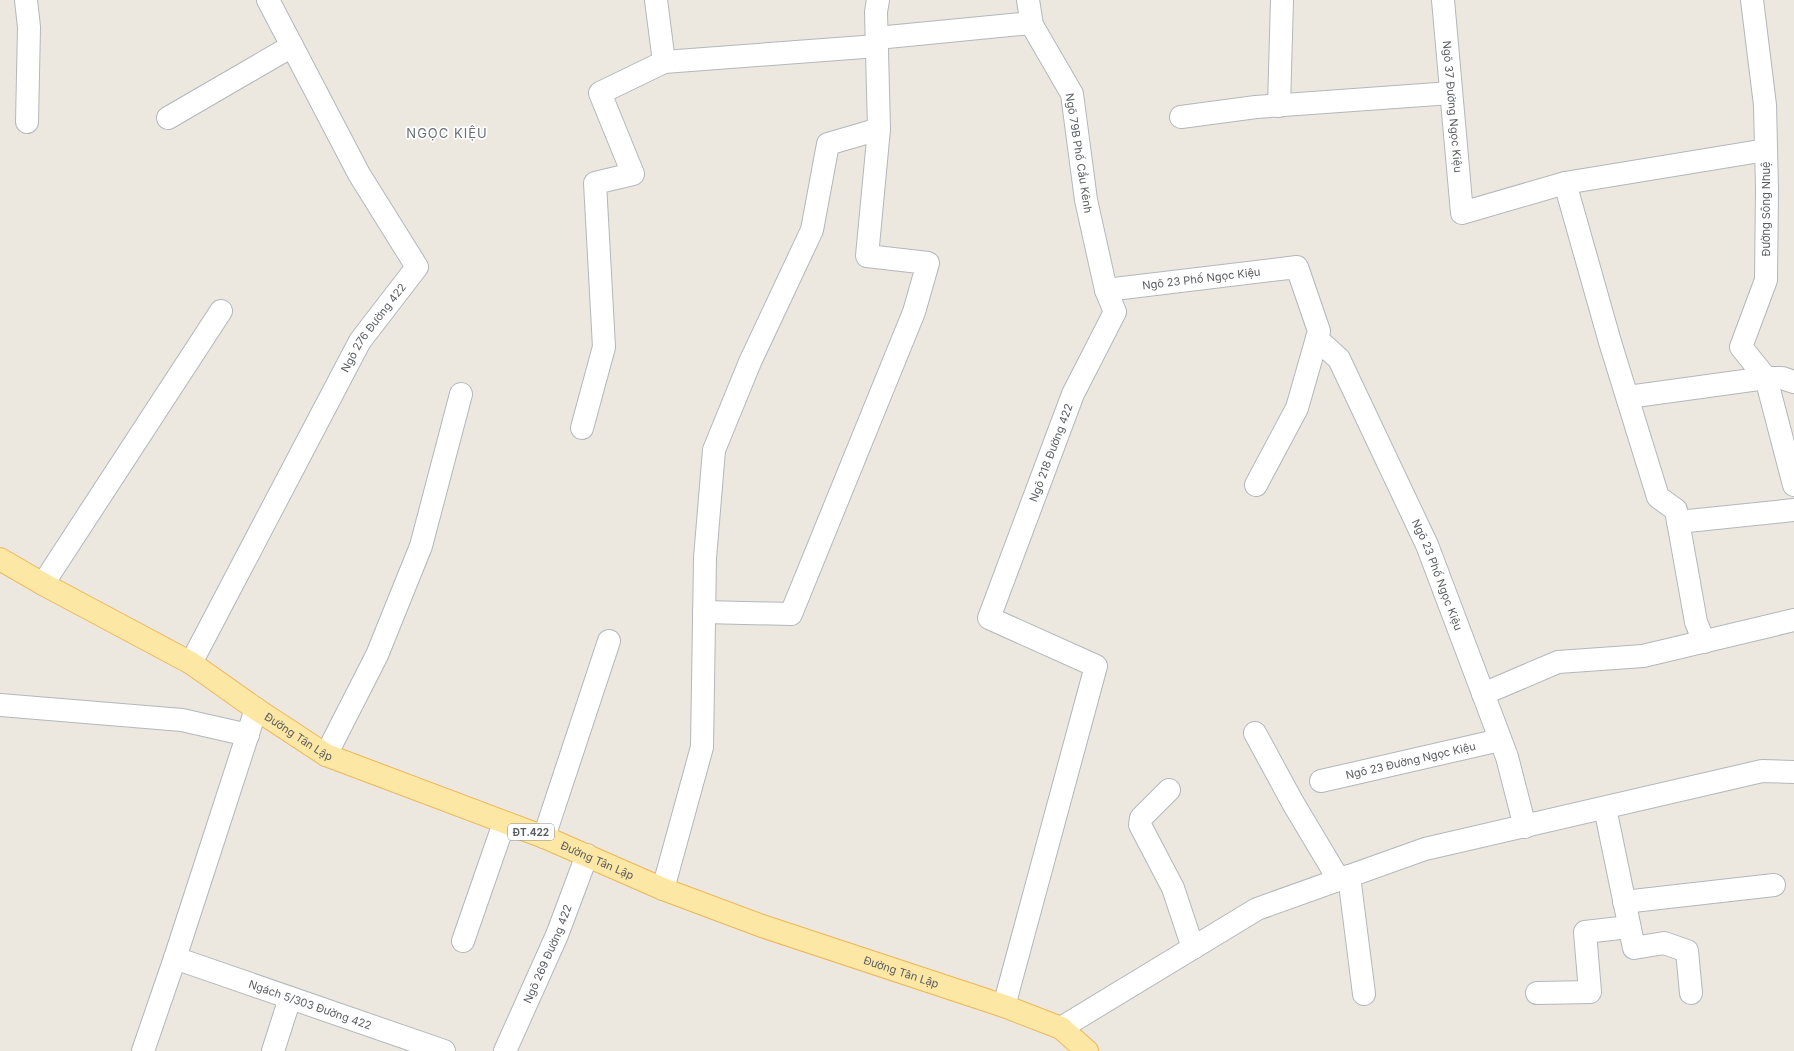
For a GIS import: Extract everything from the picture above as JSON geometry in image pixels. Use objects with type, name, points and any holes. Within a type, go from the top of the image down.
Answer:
[{"type":"main road","name":"Đường Tân Lập","points":[[0,559],[43,584],[191,663],[256,709],[326,755],[544,837],[663,889],[762,926],[1004,1006],[1062,1028],[1087,1051]]},
{"type":"street","points":[[26,0],[29,27],[27,122]]},
{"type":"street","name":"Ngõ 276 Đường 422","points":[[191,663],[360,341],[417,267],[358,174],[268,0]]},
{"type":"street","points":[[656,0],[664,62]]},
{"type":"street","points":[[704,612],[791,614],[914,312],[928,263],[867,256],[878,129],[878,0]]},
{"type":"street","name":"Ngõ 79B Phố Cầu Kênh","points":[[1028,0],[1032,24],[1072,94],[1086,200],[1106,290]]},
{"type":"street","points":[[1279,106],[1282,0]]},
{"type":"street","name":"Ngõ 37 Đường Ngọc Kiệu","points":[[1443,0],[1462,213],[1565,183]]},
{"type":"street","name":"Đường Sông Nhuệ","points":[[1752,0],[1765,106],[1766,280],[1741,347],[1766,378]]},
{"type":"street","points":[[582,428],[604,347],[595,183],[633,174],[600,93],[664,62],[877,42],[1032,24]]},
{"type":"street","points":[[168,118],[292,46]]},
{"type":"street","points":[[1181,117],[1279,106],[1451,93]]},
{"type":"street","points":[[663,889],[702,747],[704,558],[714,450],[750,362],[812,230],[828,144],[878,129]]},
{"type":"street","points":[[1704,642],[1696,622],[1676,510],[1658,497],[1565,183],[1766,150]]},
{"type":"street","name":"Ngõ 23 Phố Ngọc Kiệu","points":[[1106,290],[1297,266],[1320,331],[1317,339],[1339,359],[1427,545],[1507,757],[1525,826]]},
{"type":"street","name":"Ngõ 218 Đường 422","points":[[1004,1006],[1096,666],[989,618],[1073,394],[1114,312],[1106,290]]},
{"type":"street","points":[[43,584],[221,311]]},
{"type":"street","points":[[1256,485],[1297,408],[1317,339]]},
{"type":"street","points":[[1628,397],[1766,378],[1782,378],[1794,382]]},
{"type":"street","points":[[1766,378],[1794,485]]},
{"type":"street","points":[[326,755],[377,655],[421,546],[461,394]]},
{"type":"street","points":[[1678,522],[1794,510]]},
{"type":"street","points":[[1483,694],[1558,662],[1643,656],[1794,620]]},
{"type":"street","points":[[544,837],[609,641]]},
{"type":"street","points":[[0,705],[182,720],[248,735]]},
{"type":"street","points":[[143,1051],[175,958],[256,709]]},
{"type":"street","points":[[1255,733],[1293,803],[1344,878],[1364,994]]},
{"type":"street","name":"Ngõ 23 Đường Ngọc Kiệu","points":[[1321,781],[1500,740]]},
{"type":"street","points":[[1062,1028],[1257,909],[1424,849],[1762,771],[1794,772]]},
{"type":"street","points":[[1169,790],[1141,818],[1140,825],[1172,888],[1194,948]]},
{"type":"street","points":[[1605,808],[1634,948],[1664,944],[1687,951],[1691,994]]},
{"type":"street","points":[[463,941],[504,823]]},
{"type":"street","name":"Ngõ 269 Đường 422","points":[[505,1051],[557,934],[587,855]]},
{"type":"street","points":[[1624,902],[1774,885]]},
{"type":"street","points":[[1537,993],[1590,992],[1585,932],[1629,927]]},
{"type":"street","name":"Ngách 5/303 Đường 422","points":[[175,958],[444,1051]]},
{"type":"street","points":[[273,1051],[290,998]]},
{"type":"district","name":"NGỌC KIỆU","points":[[447,133]]}]
